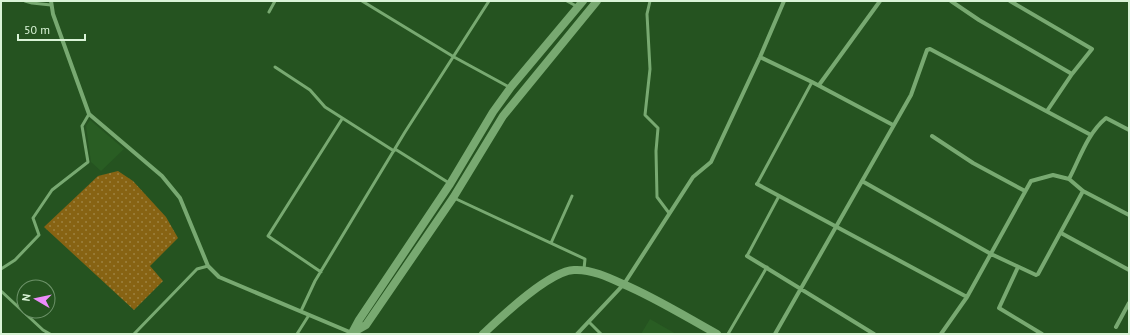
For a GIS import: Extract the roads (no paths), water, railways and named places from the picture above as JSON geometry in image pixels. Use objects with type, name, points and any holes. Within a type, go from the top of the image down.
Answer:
[{"type":"street","points":[[352,334],[366,325],[453,198],[503,116],[597,1]]},
{"type":"street","points":[[577,334],[624,284],[693,177],[711,162],[760,57],[784,1]]},
{"type":"street","points":[[819,85],[880,1]]},
{"type":"street","points":[[951,1],[979,20],[1072,74]]},
{"type":"street","points":[[1010,1],[1092,49],[1072,74],[1047,111]]},
{"type":"street","points":[[51,3],[53,14],[89,114],[162,176],[180,198],[208,266],[219,277],[352,334]]},
{"type":"street","points":[[352,334],[359,320],[450,184],[493,112],[511,87],[581,4]]},
{"type":"street","points":[[775,334],[910,95],[927,50],[930,49],[1091,135]]},
{"type":"street","points":[[760,57],[819,85],[893,125]]},
{"type":"street","points":[[1069,179],[1091,135],[1098,125],[1106,118],[1129,130]]},
{"type":"street","points":[[932,136],[973,163],[1026,191]]},
{"type":"street","points":[[941,334],[967,297],[1031,181],[1053,175],[1069,179],[1083,191],[1129,215]]},
{"type":"street","points":[[862,181],[991,254],[1036,275],[1061,234],[1083,191]]},
{"type":"street","points":[[756,184],[967,297]]},
{"type":"street","points":[[1061,234],[1129,270]]},
{"type":"street","points":[[747,256],[874,334]]},
{"type":"street","points":[[1018,267],[999,308],[1042,334]]},
{"type":"street","points":[[483,334],[520,300],[555,275],[573,270],[598,273],[624,284],[717,334]]},
{"type":"street","points":[[1116,327],[1129,303]]},
{"type":"lane","points":[[26,1],[32,4],[51,3]]},
{"type":"lane","points":[[270,12],[275,1]]},
{"type":"lane","points":[[362,1],[454,57],[511,87]]},
{"type":"lane","points":[[301,311],[321,272],[394,150],[489,1]]},
{"type":"lane","points":[[567,1],[581,4]]},
{"type":"lane","points":[[650,1],[647,14],[650,69],[646,114],[658,128],[656,151],[657,197],[669,213]]},
{"type":"lane","points":[[275,67],[310,90],[325,107],[342,119],[450,184]]},
{"type":"lane","points":[[756,184],[812,82]]},
{"type":"lane","points":[[1,270],[15,260],[39,235],[33,218],[52,190],[88,162],[82,126],[89,114]]},
{"type":"lane","points":[[321,272],[268,236],[342,119]]},
{"type":"lane","points":[[551,243],[572,196]]},
{"type":"lane","points":[[747,256],[779,196]]},
{"type":"lane","points":[[453,198],[585,259],[584,271]]},
{"type":"lane","points":[[134,334],[197,269],[208,266]]},
{"type":"lane","points":[[728,334],[767,267]]},
{"type":"lane","points":[[1,291],[43,330],[50,334]]},
{"type":"lane","points":[[297,334],[309,315]]},
{"type":"lane","points":[[589,322],[601,334]]}]
